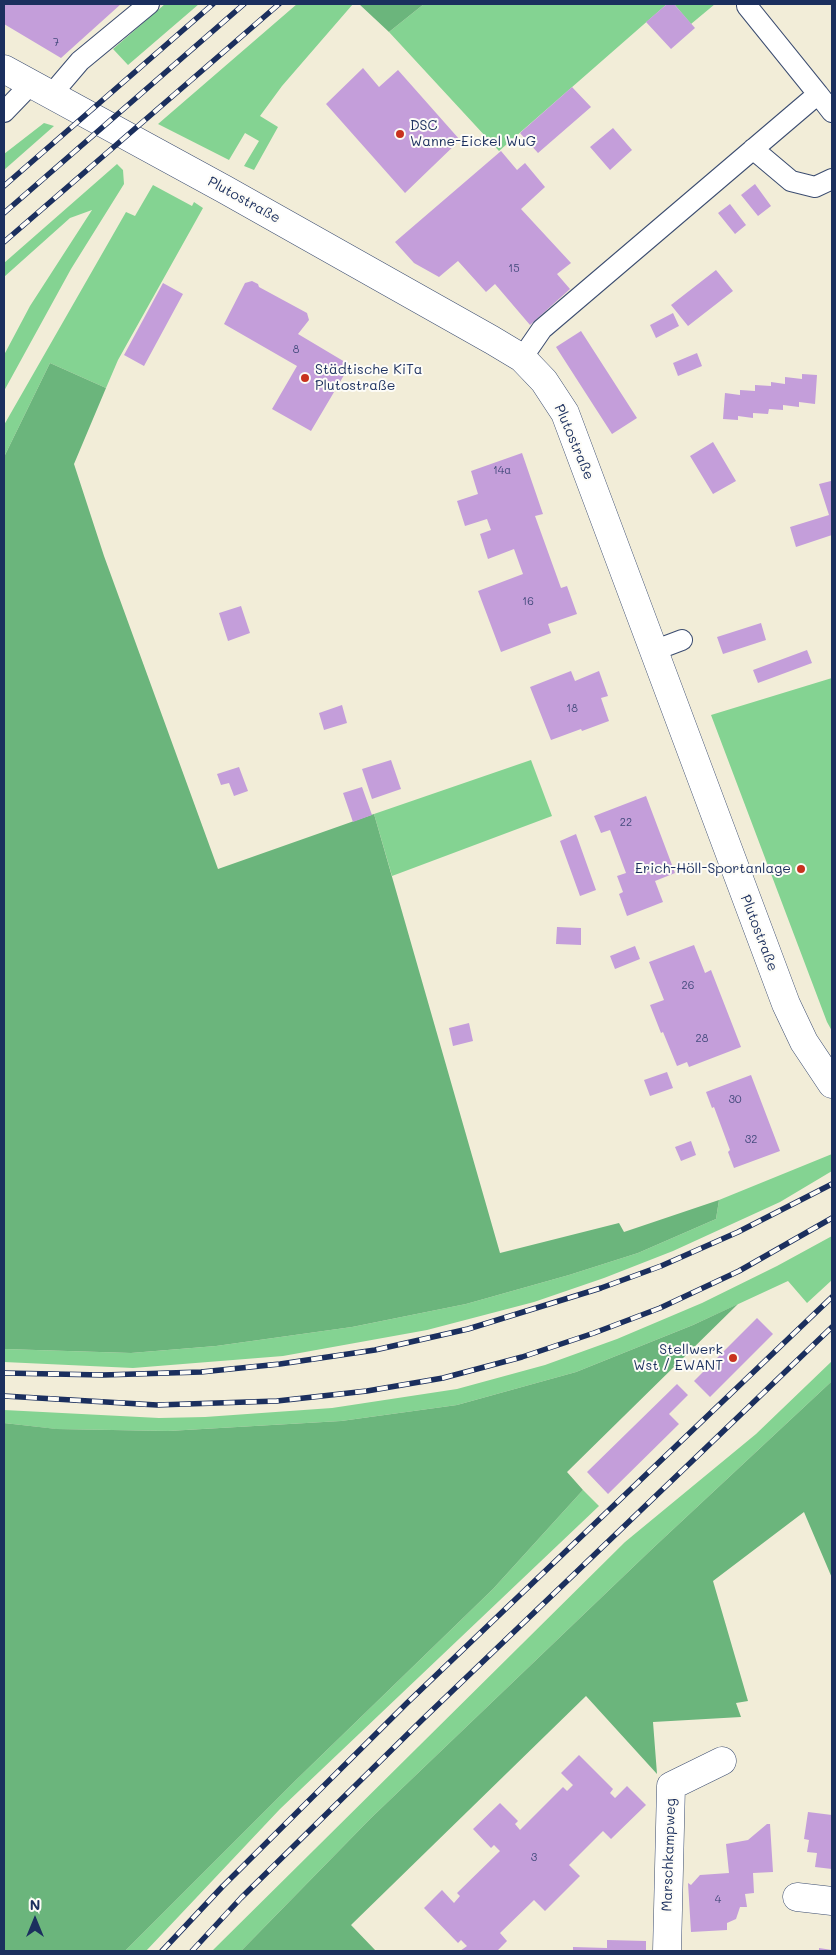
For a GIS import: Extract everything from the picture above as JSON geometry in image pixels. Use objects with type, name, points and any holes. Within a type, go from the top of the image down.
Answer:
[{"type":"street","name":"Plutostraße","points":[[4,69],[232,194],[522,358],[544,381],[565,413],[786,1004],[804,1042],[832,1084]]},
{"type":"street","name":"Marschkampweg","points":[[667,1951],[671,1786],[722,1761]]},
{"type":"street","points":[[797,1897],[832,1901]]},
{"type":"lane","points":[[4,112],[41,90],[80,61],[149,4]]},
{"type":"lane","points":[[749,4],[747,6],[832,112]]},
{"type":"lane","points":[[522,358],[542,330],[818,94]]},
{"type":"lane","points":[[753,149],[791,181],[815,187],[832,179]]},
{"type":"lane","points":[[653,651],[682,640]]},
{"type":"green space","points":[[165,4],[199,4],[128,65],[113,49]]},
{"type":"green space","points":[[297,4],[353,4],[282,86],[260,116],[278,127],[254,170],[244,166],[259,141],[245,133],[229,160],[158,124]]},
{"type":"green space","points":[[359,4],[424,4],[389,32]]},
{"type":"green space","points":[[424,4],[667,4],[499,151],[389,32]]},
{"type":"green space","points":[[674,4],[715,4],[691,24]]},
{"type":"green space","points":[[44,123],[54,126],[4,170],[4,154]]},
{"type":"green space","points":[[117,164],[123,170],[124,184],[71,269],[4,391],[4,355],[30,306],[92,210],[70,218],[4,277],[4,263]]},
{"type":"green space","points":[[153,185],[192,206],[194,202],[203,208],[118,360],[106,388],[50,363],[4,457],[4,425],[126,212],[135,216]]},
{"type":"green space","points":[[50,363],[106,388],[74,464],[104,556],[218,869],[374,814],[500,1253],[619,1223],[624,1232],[719,1200],[716,1219],[638,1253],[569,1275],[466,1304],[352,1327],[216,1346],[131,1353],[4,1349],[4,457]]},
{"type":"green space","name":"Erich-Höll-Sportanlage","points":[[832,678],[832,1031],[711,715]]},
{"type":"green space","points":[[531,760],[552,816],[392,876],[374,814]]},
{"type":"green space","points":[[832,1154],[832,1171],[780,1202],[673,1251],[604,1278],[534,1302],[427,1330],[283,1356],[133,1368],[4,1362],[4,1349],[131,1353],[216,1346],[352,1327],[466,1304],[638,1253],[716,1219],[719,1200]]},
{"type":"green space","points":[[832,1236],[832,1280],[807,1303],[788,1281],[693,1325],[576,1372],[457,1405],[341,1421],[168,1431],[56,1429],[4,1423],[4,1410],[159,1418],[205,1417],[332,1408],[457,1389],[545,1365],[617,1339],[702,1303]]},
{"type":"green space","points":[[738,1304],[567,1472],[583,1490],[493,1589],[296,1780],[125,1951],[4,1951],[4,1423],[57,1429],[168,1431],[341,1421],[457,1405],[576,1372],[693,1325]]},
{"type":"green space","points":[[832,1361],[832,1381],[652,1549],[371,1818],[241,1951],[212,1951],[625,1542],[756,1434]]},
{"type":"green space","points":[[832,1381],[832,1578],[804,1512],[713,1581],[748,1701],[736,1703],[741,1717],[653,1722],[657,1774],[586,1696],[351,1925],[376,1951],[241,1951],[371,1818],[652,1549]]},
{"type":"green space","points":[[583,1490],[599,1506],[280,1809],[146,1951],[125,1951],[296,1780],[493,1589]]},
{"type":"building","points":[[4,4],[121,4],[61,58],[4,24]]},
{"type":"building","points":[[667,4],[674,4],[695,28],[671,49],[646,22]]},
{"type":"building","points":[[363,68],[379,87],[398,70],[460,140],[405,193],[326,104]]},
{"type":"building","points":[[572,87],[591,107],[538,153],[520,133]]},
{"type":"building","points":[[613,128],[632,150],[610,170],[590,147]]},
{"type":"building","points":[[501,151],[517,170],[525,163],[545,187],[521,209],[571,263],[557,274],[570,289],[530,325],[495,284],[486,292],[458,261],[439,277],[414,263],[395,242]]},
{"type":"building","points":[[755,184],[771,206],[758,216],[741,195]]},
{"type":"building","points":[[730,204],[746,225],[735,234],[718,213]]},
{"type":"building","points":[[716,270],[733,291],[688,326],[671,305]]},
{"type":"building","points":[[252,281],[258,284],[259,287],[307,313],[309,320],[298,334],[350,365],[311,431],[272,409],[297,366],[224,324],[245,283]]},
{"type":"building","points":[[163,283],[183,294],[144,366],[124,355]]},
{"type":"building","points":[[673,313],[679,326],[656,338],[650,325]]},
{"type":"building","points":[[581,331],[637,418],[612,434],[556,347]]},
{"type":"building","points":[[697,353],[702,366],[678,376],[673,363]]},
{"type":"building","points":[[802,374],[817,375],[815,404],[799,402],[799,407],[783,405],[783,410],[769,409],[768,414],[753,413],[753,418],[738,416],[738,420],[723,419],[725,393],[740,395],[740,390],[755,391],[755,385],[771,386],[771,382],[785,384],[785,377],[802,379]]},
{"type":"building","points":[[713,442],[736,481],[713,494],[690,456]]},
{"type":"building","points":[[522,453],[543,514],[535,516],[561,588],[567,586],[577,614],[548,624],[551,633],[501,652],[478,591],[523,574],[514,549],[488,559],[480,534],[491,530],[487,519],[465,526],[457,501],[478,494],[471,471]]},
{"type":"building","points":[[831,481],[832,535],[796,547],[790,527],[829,515],[819,484]]},
{"type":"building","points":[[241,606],[250,633],[228,641],[219,613]]},
{"type":"building","points":[[761,623],[766,640],[723,654],[717,637]]},
{"type":"building","points":[[807,650],[812,663],[758,683],[753,670]]},
{"type":"building","points":[[571,671],[575,681],[599,671],[608,696],[601,698],[609,721],[551,740],[530,687]]},
{"type":"building","points":[[342,705],[347,723],[324,730],[319,713]]},
{"type":"building","points":[[391,760],[401,789],[372,799],[362,769]]},
{"type":"building","points":[[239,767],[248,791],[234,796],[229,783],[221,785],[217,774]]},
{"type":"building","points":[[362,787],[372,815],[353,822],[343,793]]},
{"type":"building","points":[[646,796],[675,873],[655,881],[663,902],[627,916],[619,894],[623,892],[617,876],[626,873],[610,830],[601,833],[594,816]]},
{"type":"building","points":[[576,834],[596,890],[580,896],[560,841]]},
{"type":"building","points":[[557,927],[581,928],[581,945],[556,944]]},
{"type":"building","points":[[694,945],[705,973],[711,970],[741,1047],[689,1067],[687,1062],[677,1066],[650,1005],[664,1000],[649,962]]},
{"type":"building","points":[[635,946],[640,959],[615,969],[610,956]]},
{"type":"building","points":[[469,1023],[473,1041],[453,1046],[449,1028]]},
{"type":"building","points":[[667,1072],[673,1088],[650,1096],[644,1080]]},
{"type":"building","points":[[751,1075],[780,1151],[734,1168],[728,1152],[730,1150],[714,1107],[712,1108],[706,1092]]},
{"type":"building","points":[[691,1141],[696,1155],[681,1161],[675,1147]]},
{"type":"building","name":"Stellwerk Wst / EWANT","points":[[757,1318],[773,1334],[710,1397],[694,1381]]},
{"type":"building","points":[[677,1384],[688,1395],[669,1414],[679,1424],[608,1494],[587,1472]]},
{"type":"building","points":[[579,1755],[613,1789],[610,1793],[615,1798],[627,1786],[646,1805],[611,1839],[603,1831],[569,1865],[580,1876],[545,1911],[534,1900],[500,1933],[507,1941],[497,1951],[460,1951],[467,1946],[461,1940],[458,1943],[424,1908],[442,1890],[454,1903],[460,1896],[457,1893],[500,1851],[494,1845],[491,1848],[473,1829],[500,1803],[518,1821],[515,1824],[520,1830],[563,1787],[567,1791],[573,1785],[561,1773]]},
{"type":"building","points":[[808,1812],[832,1815],[832,1869],[815,1867],[817,1853],[807,1852],[809,1840],[804,1839]]},
{"type":"building","points":[[767,1824],[770,1824],[773,1872],[753,1873],[754,1893],[745,1894],[747,1907],[740,1907],[736,1919],[727,1923],[727,1930],[691,1932],[688,1883],[691,1885],[700,1875],[729,1873],[726,1844],[748,1840]]},
{"type":"building","points":[[607,1940],[646,1941],[646,1951],[573,1951],[573,1947],[607,1948]]},
{"type":"building","points":[[819,1948],[832,1950],[832,1951],[819,1951]]},
{"type":"railway","points":[[4,186],[213,4]]},
{"type":"railway","points":[[4,213],[244,4]]},
{"type":"railway","points":[[4,242],[279,4]]},
{"type":"railway","points":[[4,1373],[103,1375],[201,1372],[280,1364],[375,1350],[468,1329],[601,1288],[661,1266],[738,1232],[832,1184]]},
{"type":"railway","points":[[4,1396],[157,1405],[277,1401],[367,1391],[443,1378],[522,1357],[660,1308],[739,1271],[832,1218]]},
{"type":"railway","points":[[162,1951],[222,1887],[407,1703],[832,1297]]},
{"type":"railway","points":[[192,1951],[241,1898],[422,1720],[832,1327]]},
{"type":"place","name":"DSC Wanne-Eickel WuG","points":[[400,134]]},
{"type":"place","name":"Städtische KiTa Plutostraße","points":[[305,378]]},
{"type":"place","name":"Erich-Höll-Sportanlage","points":[[801,869]]},
{"type":"place","name":"Stellwerk Wst / EWANT","points":[[733,1358]]}]
